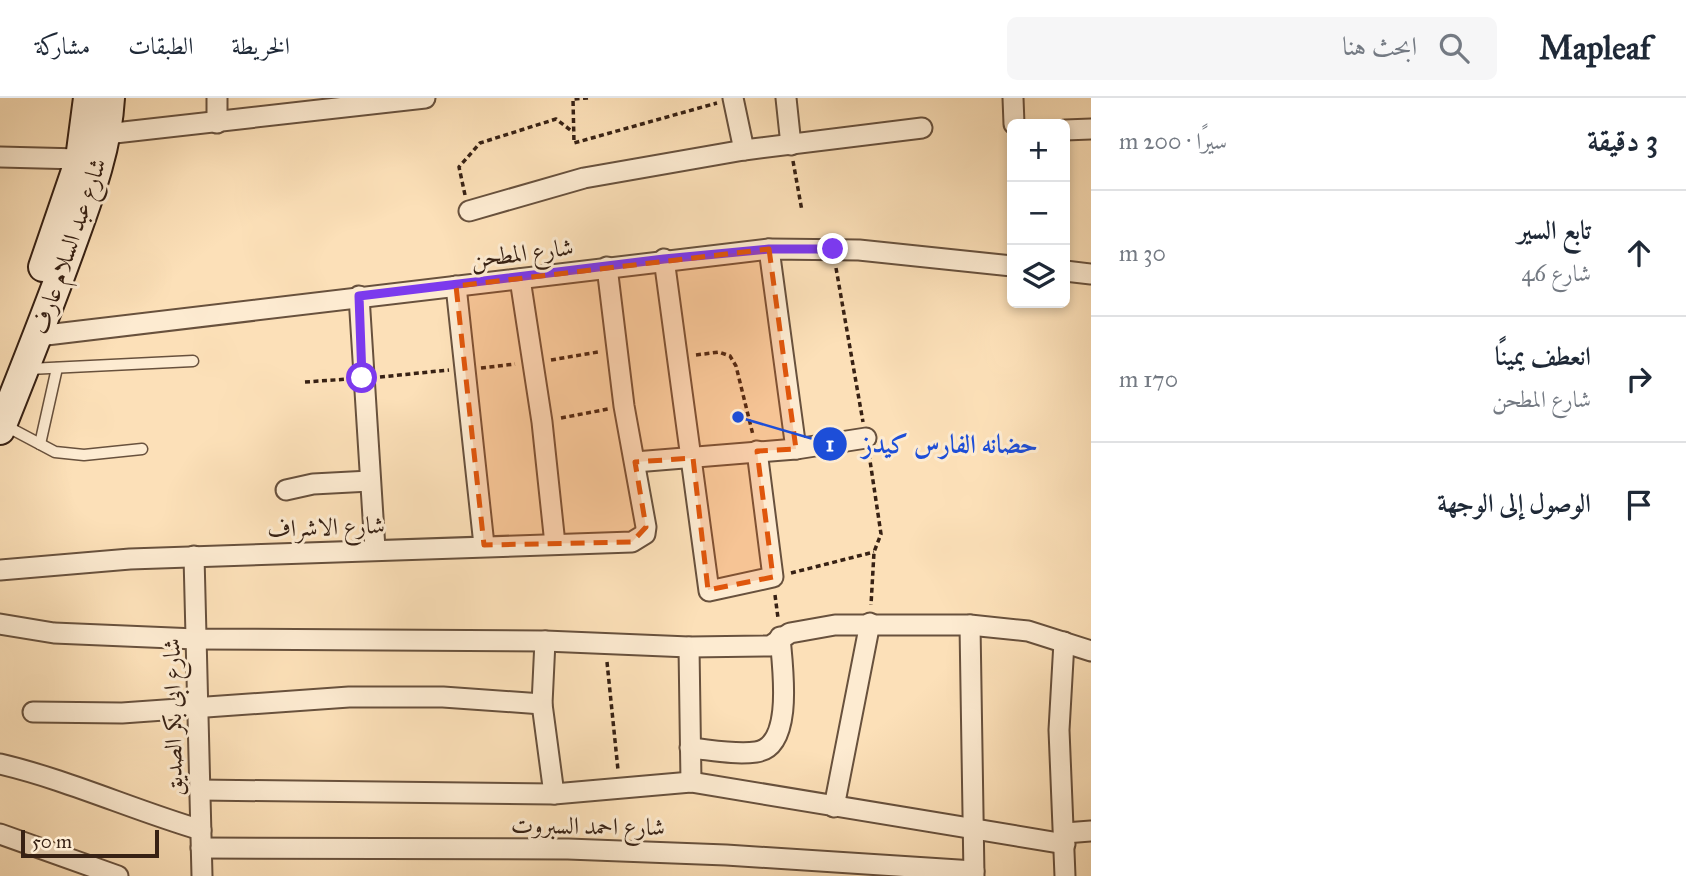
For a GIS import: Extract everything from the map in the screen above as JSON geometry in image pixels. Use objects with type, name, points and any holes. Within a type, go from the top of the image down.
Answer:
[{"type":"street","name":"شارع عبد السلام عارف","points":[[35,328],[80,159],[88,98]]},
{"type":"street","name":"شارع عبد السلام عارف","points":[[1,427],[13,374],[35,328],[92,188],[106,134],[110,98]]},
{"type":"street","points":[[217,98],[217,123]]},
{"type":"street","points":[[734,98],[744,150]]},
{"type":"street","points":[[786,98],[791,145]]},
{"type":"street","points":[[1013,98],[1014,119]]},
{"type":"street","points":[[106,134],[414,99]]},
{"type":"street","points":[[469,211],[584,178],[744,150],[922,128]]},
{"type":"street","points":[[1070,130],[1091,129]]},
{"type":"street","points":[[0,157],[80,159]]},
{"type":"street","points":[[769,249],[796,449]]},
{"type":"street","name":"شارع المطحن","points":[[35,328],[456,286],[664,259],[769,249],[833,249],[1007,266]]},
{"type":"street","points":[[664,259],[708,590],[773,577],[757,450]]},
{"type":"street","points":[[607,267],[624,406],[635,462],[757,450],[796,449],[866,438]]},
{"type":"street","points":[[1070,272],[1091,274]]},
{"type":"street","points":[[520,279],[542,422],[555,544]]},
{"type":"street","points":[[456,286],[484,545]]},
{"type":"street","points":[[359,296],[362,378],[375,549]]},
{"type":"street","name":"شارع الاشراف","points":[[0,570],[194,556],[632,542],[645,534],[646,527],[635,462]]},
{"type":"street","points":[[286,491],[313,484],[370,481]]},
{"type":"street","name":"شارع ابى بكر الصديق","points":[[194,556],[202,876]]},
{"type":"street","points":[[834,807],[870,623]]},
{"type":"street","points":[[0,624],[54,633],[196,639],[545,641],[689,647],[770,646],[780,637],[800,630],[870,623],[970,625],[1028,631],[1091,651]]},
{"type":"street","points":[[970,625],[974,873]]},
{"type":"street","points":[[690,748],[759,752],[768,748],[776,737],[784,710],[780,637]]},
{"type":"street","points":[[545,641],[542,704],[554,794]]},
{"type":"street","points":[[1064,642],[1059,730],[1065,876]]},
{"type":"street","points":[[689,647],[691,782]]},
{"type":"street","points":[[33,712],[122,713],[349,697],[443,697],[542,704]]},
{"type":"street","name":"شارع احمد السبروت","points":[[0,764],[30,771],[141,812],[201,839],[726,855],[974,873]]},
{"type":"street","points":[[200,790],[554,794],[691,782],[974,830],[1065,839],[1091,831]]},
{"type":"street","points":[[0,834],[118,876]]},
{"type":"lane","points":[[13,374],[57,368],[193,361]]},
{"type":"lane","points":[[40,444],[57,368]]},
{"type":"lane","points":[[1,427],[55,452],[84,455],[142,449]]},
{"type":"path","points":[[588,98],[573,99],[574,144],[734,98]]},
{"type":"path","points":[[469,211],[459,167],[480,143],[556,119],[573,132]]},
{"type":"path","points":[[791,145],[802,211]]},
{"type":"path","points":[[833,249],[881,534],[874,552],[870,623]]},
{"type":"path","points":[[305,382],[533,363],[616,349]]},
{"type":"path","points":[[677,358],[719,352],[730,356],[736,366],[757,450]]},
{"type":"path","points":[[542,422],[624,406]]},
{"type":"path","points":[[780,637],[773,577],[874,552]]},
{"type":"path","points":[[605,643],[620,789]]},
{"type":"highlighted area","points":[[769,249],[796,449],[757,451],[773,577],[708,590],[693,458],[635,462],[646,527],[632,542],[484,545],[456,286]]},
{"type":"place","name":"حضانه الفارس كيدز","points":[[738,417]]},
{"type":"route","points":[[362,378],[359,296],[520,279],[664,259],[769,249],[833,249]]}]
